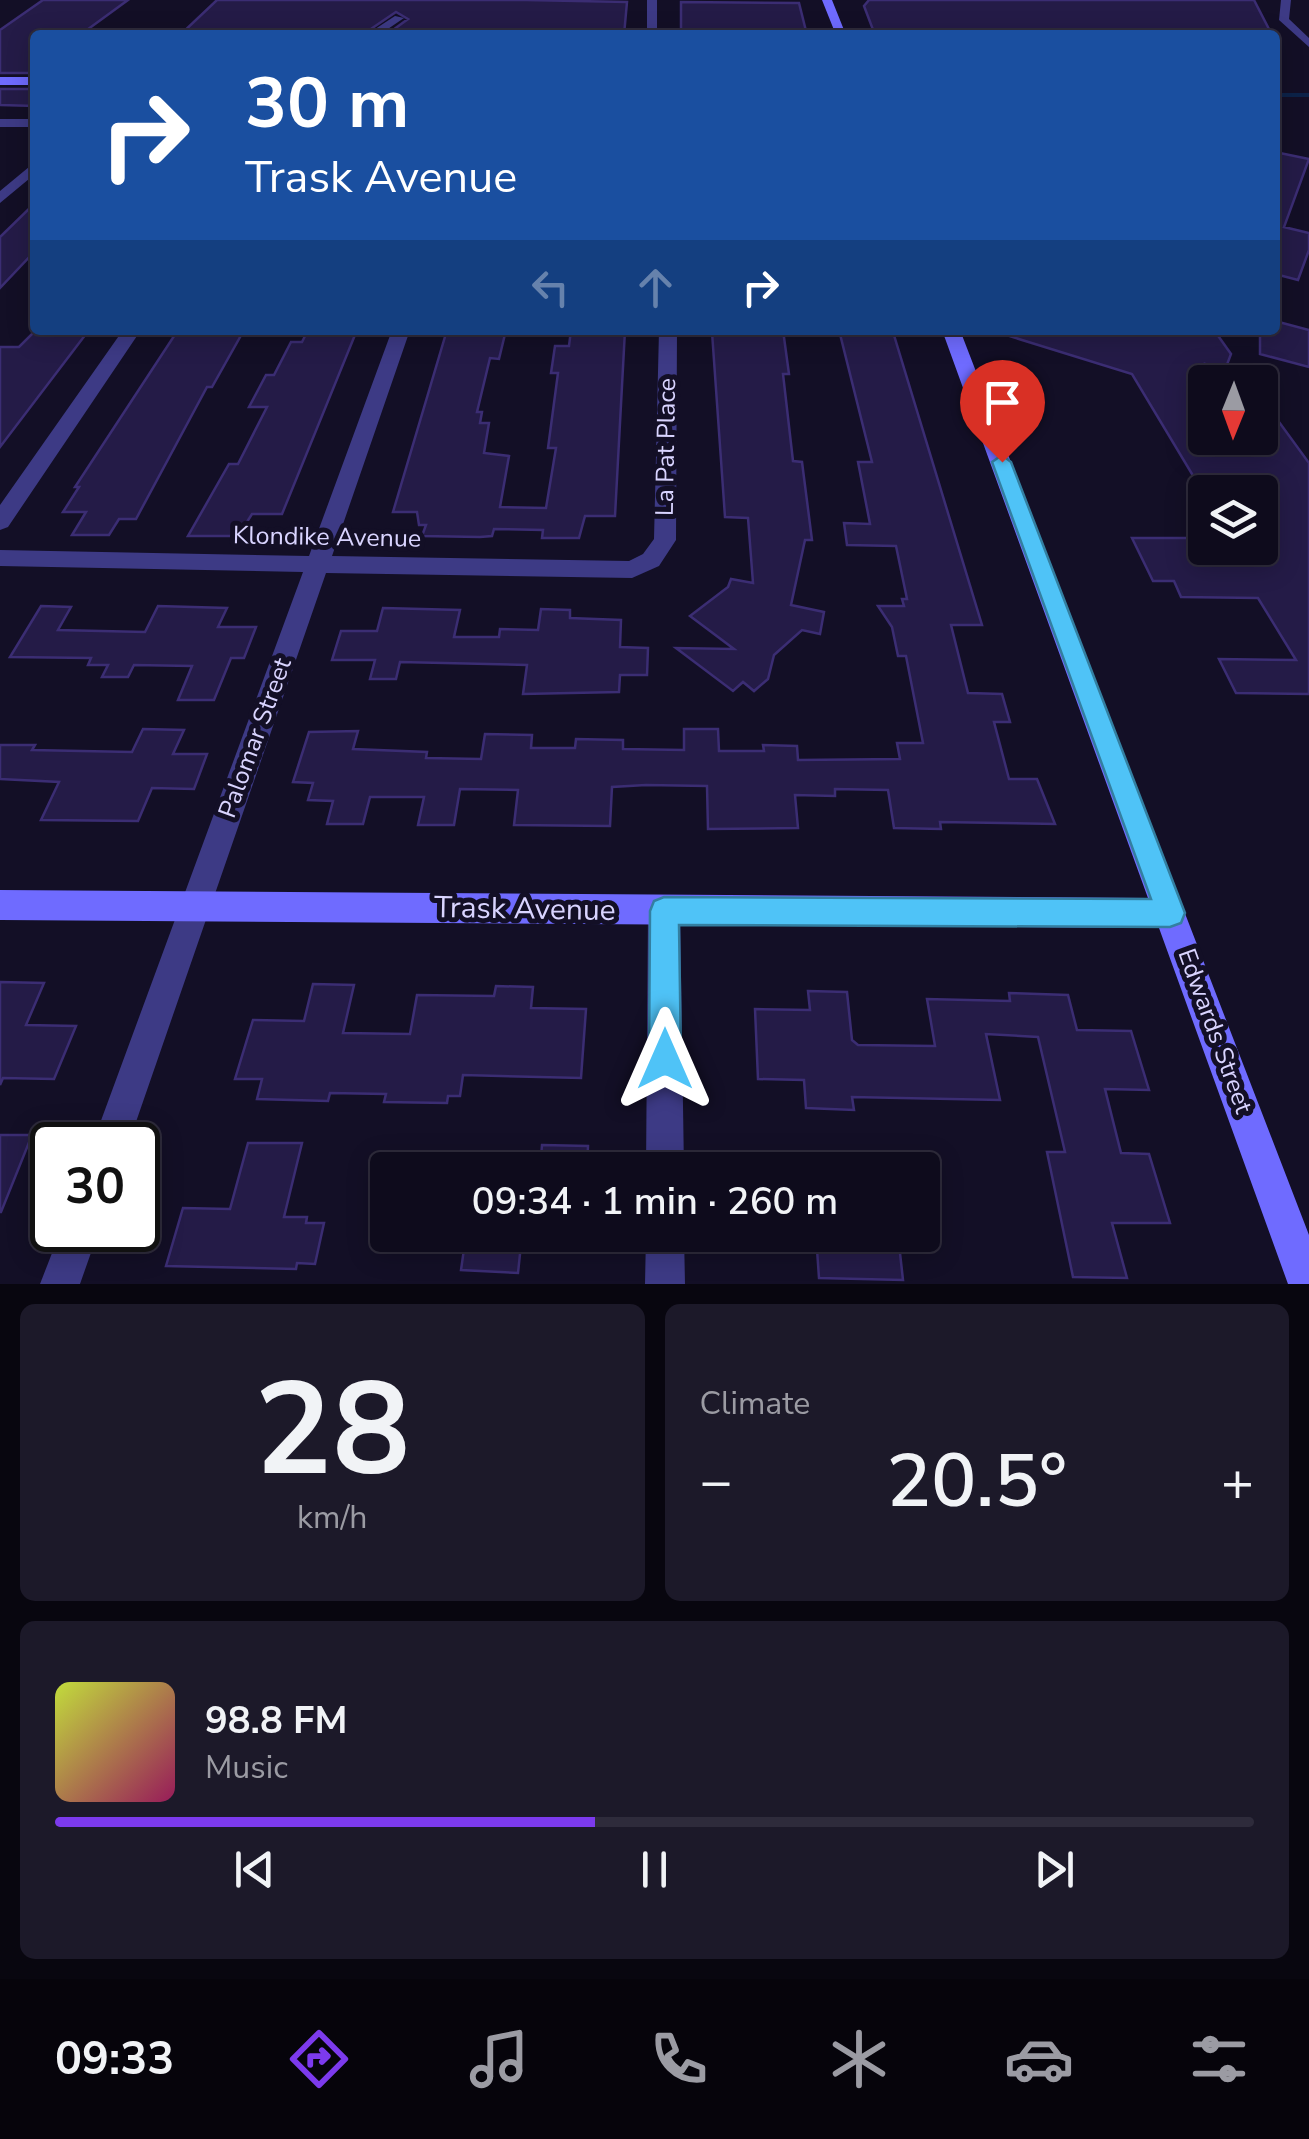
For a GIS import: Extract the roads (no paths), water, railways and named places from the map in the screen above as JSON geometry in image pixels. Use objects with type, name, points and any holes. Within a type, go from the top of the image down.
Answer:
[{"type":"street","points":[[652,0],[652,30]]},
{"type":"street","points":[[827,0],[838,30]]},
{"type":"street","points":[[1286,0],[1284,20],[1309,44]]},
{"type":"street","points":[[380,30],[400,18]]},
{"type":"street","points":[[0,81],[30,81]]},
{"type":"street","points":[[0,123],[30,123]]},
{"type":"street","points":[[0,199],[30,171]]},
{"type":"street","points":[[0,522],[129,335]]},
{"type":"street","name":"Palomar Street","points":[[118,1122],[398,335]]},
{"type":"street","name":"La Pat Place","points":[[651,560],[665,540],[668,335]]},
{"type":"street","name":"Edwards Street","points":[[953,335],[1308,1284]]},
{"type":"street","name":"Klondike Avenue","points":[[0,558],[632,570],[651,560]]},
{"type":"street","name":"Trask Avenue","points":[[0,904],[1170,913]]},
{"type":"street","points":[[664,911],[665,1152]]},
{"type":"street","points":[[60,1284],[72,1252]]},
{"type":"street","points":[[665,1252],[665,1284]]},
{"type":"waterway","points":[[1280,95],[1309,95]]}]
